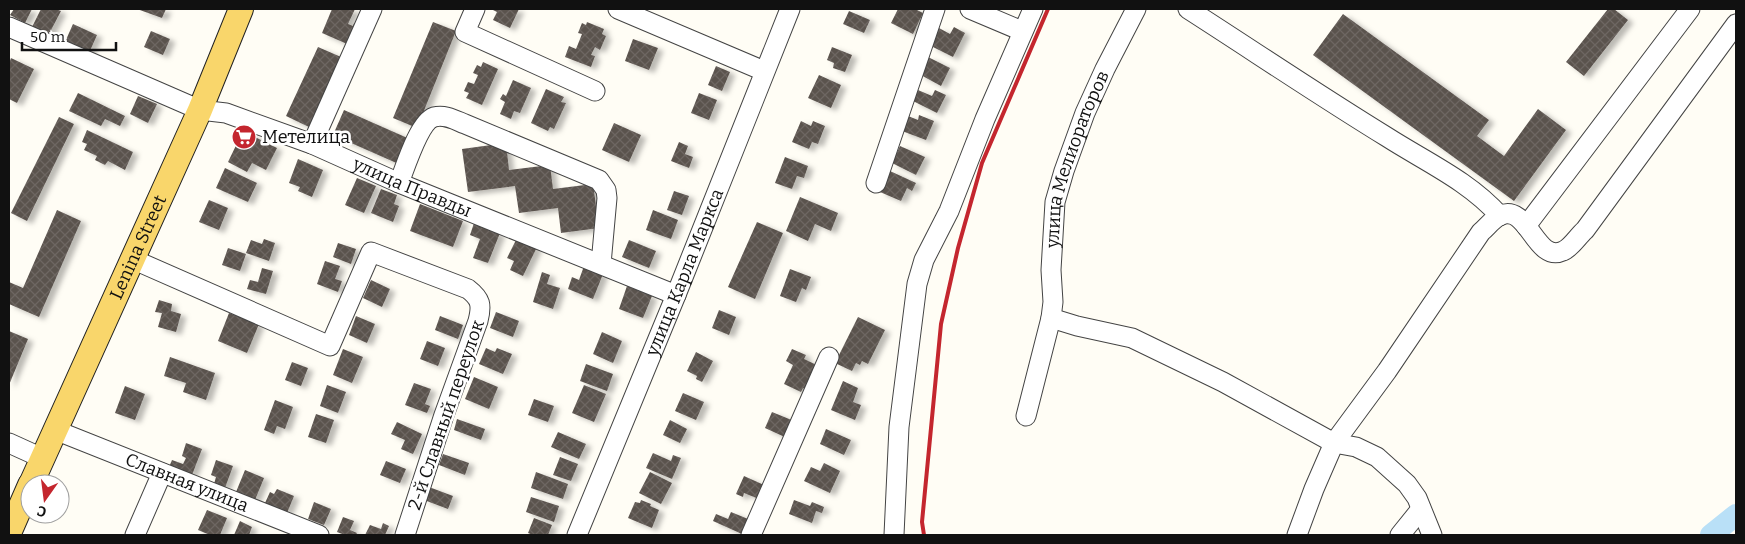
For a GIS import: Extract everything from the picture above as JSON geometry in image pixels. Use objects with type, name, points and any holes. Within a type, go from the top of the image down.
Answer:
[{"type":"main road","name":"Lenina Street","points":[[35,474],[200,110],[241,9]]},
{"type":"main road","name":"Lenina Street","points":[[9,533],[20,508]]},
{"type":"street","points":[[312,144],[372,9]]},
{"type":"street","points":[[475,9],[465,32],[595,91]]},
{"type":"street","points":[[618,9],[764,71]]},
{"type":"street","name":"улица Карла Маркса","points":[[578,535],[790,9]]},
{"type":"street","points":[[876,183],[935,9]]},
{"type":"street","points":[[970,9],[1022,31]]},
{"type":"street","points":[[894,535],[899,427],[917,284],[924,260],[949,211],[985,118],[1033,9]]},
{"type":"street","name":"улица Мелиораторов","points":[[1026,416],[1051,318],[1053,302],[1051,270],[1055,202],[1064,171],[1105,68],[1136,9]]},
{"type":"street","points":[[1188,9],[1388,138],[1455,178],[1486,200],[1500,216]]},
{"type":"street","points":[[1526,226],[1690,9]]},
{"type":"street","points":[[1297,535],[1334,443],[1386,371],[1481,232],[1500,216],[1506,214],[1517,216],[1533,237],[1550,252],[1558,253],[1565,251],[1584,230],[1736,24]]},
{"type":"street","name":"улица Правды","points":[[9,27],[200,110],[226,113],[312,144],[399,183],[676,295]]},
{"type":"street","points":[[399,183],[421,130],[428,120],[445,116],[465,124],[599,180],[604,185],[607,206],[601,264]]},
{"type":"street","name":"2-й Славный переулок","points":[[132,259],[330,346],[371,252],[468,289],[476,295],[481,308],[478,321],[444,415],[405,535]]},
{"type":"street","points":[[1051,318],[1077,326],[1132,338],[1223,382],[1334,443],[1356,447],[1377,458],[1407,484],[1417,498],[1432,535]]},
{"type":"street","points":[[751,535],[829,356]]},
{"type":"street","name":"Славная улица","points":[[55,430],[320,535]]},
{"type":"street","points":[[9,443],[42,458]]},
{"type":"street","points":[[142,532],[162,473]]},
{"type":"street","points":[[1400,535],[1421,509]]},
{"type":"building","points":[[14,9],[32,9],[25,23],[10,15]]},
{"type":"building","points":[[41,9],[61,11],[49,34],[32,27]]},
{"type":"building","points":[[137,9],[166,9],[162,18]]},
{"type":"building","points":[[332,9],[355,9],[348,24],[353,26],[354,23],[362,27],[354,47],[322,33]]},
{"type":"building","points":[[494,9],[519,9],[510,28],[493,20],[497,12]]},
{"type":"building","points":[[898,9],[915,9],[923,13],[913,34],[891,23]]},
{"type":"building","points":[[1608,9],[1614,9],[1628,20],[1584,76],[1566,62]]},
{"type":"building","points":[[849,11],[870,20],[864,33],[843,24]]},
{"type":"building","points":[[1343,14],[1489,120],[1477,136],[1504,156],[1538,109],[1566,130],[1514,201],[1313,55]]},
{"type":"building","points":[[433,22],[456,31],[417,128],[393,118]]},
{"type":"building","points":[[587,22],[604,29],[602,34],[606,36],[600,50],[595,47],[591,55],[595,56],[591,67],[565,57],[569,46],[576,49],[582,34],[578,33],[582,23],[586,25]]},
{"type":"building","points":[[73,24],[97,35],[89,53],[65,42]]},
{"type":"building","points":[[954,27],[965,33],[953,57],[931,46],[939,28],[950,34]]},
{"type":"building","points":[[151,31],[170,39],[163,55],[144,47]]},
{"type":"building","points":[[633,39],[658,48],[649,70],[625,61]]},
{"type":"building","points":[[318,47],[341,57],[309,127],[286,116]]},
{"type":"building","points":[[832,47],[852,55],[845,72],[833,68],[834,63],[827,60]]},
{"type":"building","points":[[928,57],[950,68],[941,86],[919,74]]},
{"type":"building","points":[[11,58],[34,69],[17,103],[9,99],[9,63]]},
{"type":"building","points":[[483,62],[498,69],[482,105],[466,98],[469,93],[464,91],[468,82],[474,84],[478,75],[473,73],[477,65],[481,67]]},
{"type":"building","points":[[716,66],[730,72],[722,91],[708,85]]},
{"type":"building","points":[[819,75],[841,85],[831,108],[808,98]]},
{"type":"building","points":[[513,80],[531,88],[520,113],[514,111],[511,119],[500,114],[505,102],[500,99],[503,94],[506,96]]},
{"type":"building","points":[[546,89],[564,97],[561,102],[566,103],[554,129],[550,127],[548,131],[531,123]]},
{"type":"building","points":[[918,90],[932,96],[935,90],[946,95],[937,113],[913,101]]},
{"type":"building","points":[[78,93],[125,116],[120,126],[105,119],[101,126],[69,111]]},
{"type":"building","points":[[699,93],[717,100],[709,120],[691,113]]},
{"type":"building","points":[[138,96],[157,104],[148,123],[130,114]]},
{"type":"building","points":[[344,110],[412,140],[401,165],[333,135]]},
{"type":"building","points":[[919,115],[934,121],[926,140],[902,131],[908,116],[918,120]]},
{"type":"building","points":[[59,117],[74,124],[27,221],[11,213]]},
{"type":"building","points":[[801,121],[811,126],[813,121],[825,126],[818,144],[812,142],[809,149],[792,142]]},
{"type":"building","points":[[614,123],[641,135],[629,162],[602,150]]},
{"type":"building","points":[[87,130],[133,152],[125,170],[108,161],[105,165],[95,160],[97,156],[84,150],[87,144],[82,142]]},
{"type":"building","points":[[243,131],[277,148],[266,170],[252,163],[247,172],[228,162]]},
{"type":"building","points":[[679,142],[688,146],[685,154],[693,157],[689,168],[671,161]]},
{"type":"building","points":[[506,143],[509,170],[550,165],[553,189],[593,184],[599,228],[561,233],[558,208],[519,213],[515,186],[468,192],[462,149]]},
{"type":"building","points":[[900,146],[925,157],[916,175],[892,163]]},
{"type":"building","points":[[785,157],[808,166],[804,178],[797,176],[792,189],[775,183]]},
{"type":"building","points":[[298,159],[323,170],[312,197],[298,191],[300,187],[289,183]]},
{"type":"building","points":[[225,168],[257,183],[248,202],[216,188]]},
{"type":"building","points":[[890,171],[916,183],[912,191],[907,188],[901,201],[880,192]]},
{"type":"building","points":[[357,178],[376,186],[364,213],[345,205]]},
{"type":"building","points":[[381,189],[397,195],[394,204],[399,206],[393,222],[371,213]]},
{"type":"building","points":[[674,191],[689,196],[682,215],[667,210]]},
{"type":"building","points":[[800,197],[838,213],[831,231],[815,224],[808,241],[786,231]]},
{"type":"building","points":[[209,200],[228,208],[219,230],[199,222]]},
{"type":"building","points":[[420,204],[463,221],[453,247],[410,231]]},
{"type":"building","points":[[57,210],[81,221],[39,317],[9,304],[9,282],[23,288]]},
{"type":"building","points":[[653,210],[678,220],[671,239],[646,230]]},
{"type":"building","points":[[757,222],[783,233],[755,299],[728,287]]},
{"type":"building","points":[[474,223],[500,233],[488,263],[473,258],[480,239],[470,235]]},
{"type":"building","points":[[517,238],[537,247],[523,276],[510,270],[514,261],[507,258]]},
{"type":"building","points":[[264,239],[275,243],[269,261],[246,253],[251,240],[262,244]]},
{"type":"building","points":[[629,240],[656,251],[649,268],[622,257]]},
{"type":"building","points":[[338,243],[356,249],[351,264],[333,257]]},
{"type":"building","points":[[228,248],[246,254],[240,271],[222,265]]},
{"type":"building","points":[[325,261],[340,266],[335,279],[342,281],[338,292],[317,284]]},
{"type":"building","points":[[584,266],[603,274],[593,299],[568,289],[572,277],[579,280]]},
{"type":"building","points":[[262,268],[273,271],[266,294],[247,289],[250,280],[258,282]]},
{"type":"building","points":[[790,269],[811,277],[806,290],[802,288],[796,302],[780,296]]},
{"type":"building","points":[[542,272],[550,275],[547,284],[560,288],[553,309],[533,302]]},
{"type":"building","points":[[371,280],[390,289],[382,307],[363,298]]},
{"type":"building","points":[[627,286],[652,296],[643,318],[619,309]]},
{"type":"building","points":[[159,300],[172,304],[171,311],[181,314],[176,332],[158,327],[162,313],[155,312]]},
{"type":"building","points":[[719,310],[736,317],[729,335],[712,328]]},
{"type":"building","points":[[496,312],[519,321],[513,337],[490,328]]},
{"type":"building","points":[[229,313],[259,324],[247,353],[218,341]]},
{"type":"building","points":[[356,316],[375,324],[367,343],[349,335]]},
{"type":"building","points":[[440,316],[463,325],[458,339],[435,330]]},
{"type":"building","points":[[858,317],[885,330],[868,364],[862,361],[860,365],[856,363],[852,371],[835,363]]},
{"type":"building","points":[[9,331],[28,339],[9,385]]},
{"type":"building","points":[[602,332],[622,341],[613,363],[593,354]]},
{"type":"building","points":[[427,341],[445,348],[438,366],[420,359]]},
{"type":"building","points":[[486,348],[495,352],[497,348],[512,354],[503,374],[479,364]]},
{"type":"building","points":[[343,349],[363,357],[352,383],[333,375]]},
{"type":"building","points":[[792,349],[806,355],[804,359],[821,367],[809,391],[803,388],[801,392],[784,384],[793,365],[786,361]]},
{"type":"building","points":[[696,352],[713,361],[702,382],[696,379],[697,376],[687,371]]},
{"type":"building","points":[[170,357],[215,373],[206,400],[183,392],[186,383],[164,376]]},
{"type":"building","points":[[292,362],[308,368],[301,386],[285,380]]},
{"type":"building","points":[[586,364],[613,374],[607,391],[580,381]]},
{"type":"building","points":[[474,377],[498,387],[489,409],[465,399]]},
{"type":"building","points":[[843,381],[858,388],[853,402],[861,405],[855,420],[831,410]]},
{"type":"building","points":[[414,383],[431,389],[425,404],[430,406],[427,413],[405,405]]},
{"type":"building","points":[[327,385],[346,392],[338,413],[320,406]]},
{"type":"building","points":[[584,385],[606,394],[594,422],[572,413]]},
{"type":"building","points":[[125,386],[145,394],[135,420],[115,413]]},
{"type":"building","points":[[683,393],[704,402],[696,420],[675,411]]},
{"type":"building","points":[[534,399],[554,406],[548,422],[528,415]]},
{"type":"building","points":[[275,400],[293,407],[285,429],[277,426],[274,434],[264,430]]},
{"type":"building","points":[[772,412],[794,421],[787,438],[765,428]]},
{"type":"building","points":[[316,414],[334,420],[326,443],[308,437]]},
{"type":"building","points":[[457,419],[485,429],[481,440],[454,430]]},
{"type":"building","points":[[670,420],[687,429],[680,443],[663,435]]},
{"type":"building","points":[[397,422],[422,434],[413,454],[401,449],[405,440],[391,434]]},
{"type":"building","points":[[826,429],[851,440],[844,455],[820,444]]},
{"type":"building","points":[[558,432],[586,444],[579,459],[551,447]]},
{"type":"building","points":[[186,443],[202,449],[192,475],[169,467],[172,460],[183,464],[186,458],[182,456]]},
{"type":"building","points":[[653,453],[671,461],[673,455],[681,458],[672,479],[646,468]]},
{"type":"building","points":[[443,454],[469,463],[465,475],[439,465]]},
{"type":"building","points":[[560,457],[578,464],[571,481],[553,475]]},
{"type":"building","points":[[216,460],[233,466],[225,488],[214,484],[216,477],[211,475]]},
{"type":"building","points":[[386,461],[406,469],[400,483],[380,475]]},
{"type":"building","points":[[824,463],[840,471],[830,493],[804,481],[811,467],[820,471]]},
{"type":"building","points":[[245,470],[264,478],[255,500],[236,492]]},
{"type":"building","points":[[536,472],[568,484],[563,499],[531,488]]},
{"type":"building","points":[[650,472],[672,483],[661,504],[639,493]]},
{"type":"building","points":[[744,476],[764,485],[759,499],[744,493],[743,497],[736,494]]},
{"type":"building","points":[[429,487],[453,496],[448,509],[424,500]]},
{"type":"building","points":[[277,489],[294,496],[287,513],[265,503],[270,492],[274,494]]},
{"type":"building","points":[[531,497],[559,506],[554,522],[526,512]]},
{"type":"building","points":[[641,500],[659,510],[652,528],[628,518],[635,502],[640,503]]},
{"type":"building","points":[[794,500],[810,506],[812,502],[824,507],[822,513],[816,511],[812,523],[789,514]]},
{"type":"building","points":[[314,502],[331,509],[324,525],[308,519]]},
{"type":"building","points":[[207,510],[227,518],[220,535],[210,535],[198,530]]},
{"type":"building","points":[[731,512],[748,519],[742,534],[713,521],[716,514],[728,519]]},
{"type":"building","points":[[343,517],[354,521],[350,530],[357,533],[356,535],[345,535],[337,532]]},
{"type":"building","points":[[534,518],[552,525],[548,535],[528,533]]},
{"type":"building","points":[[240,521],[252,527],[249,535],[234,535]]},
{"type":"building","points":[[383,523],[389,526],[385,535],[365,535],[370,525],[381,529]]},
{"type":"waterway","points":[[1711,535],[1736,515]]},
{"type":"railway","points":[[924,535],[922,522],[941,324],[958,248],[982,163],[1048,9]]},
{"type":"place","name":"Метелица","points":[[244,137]]}]
